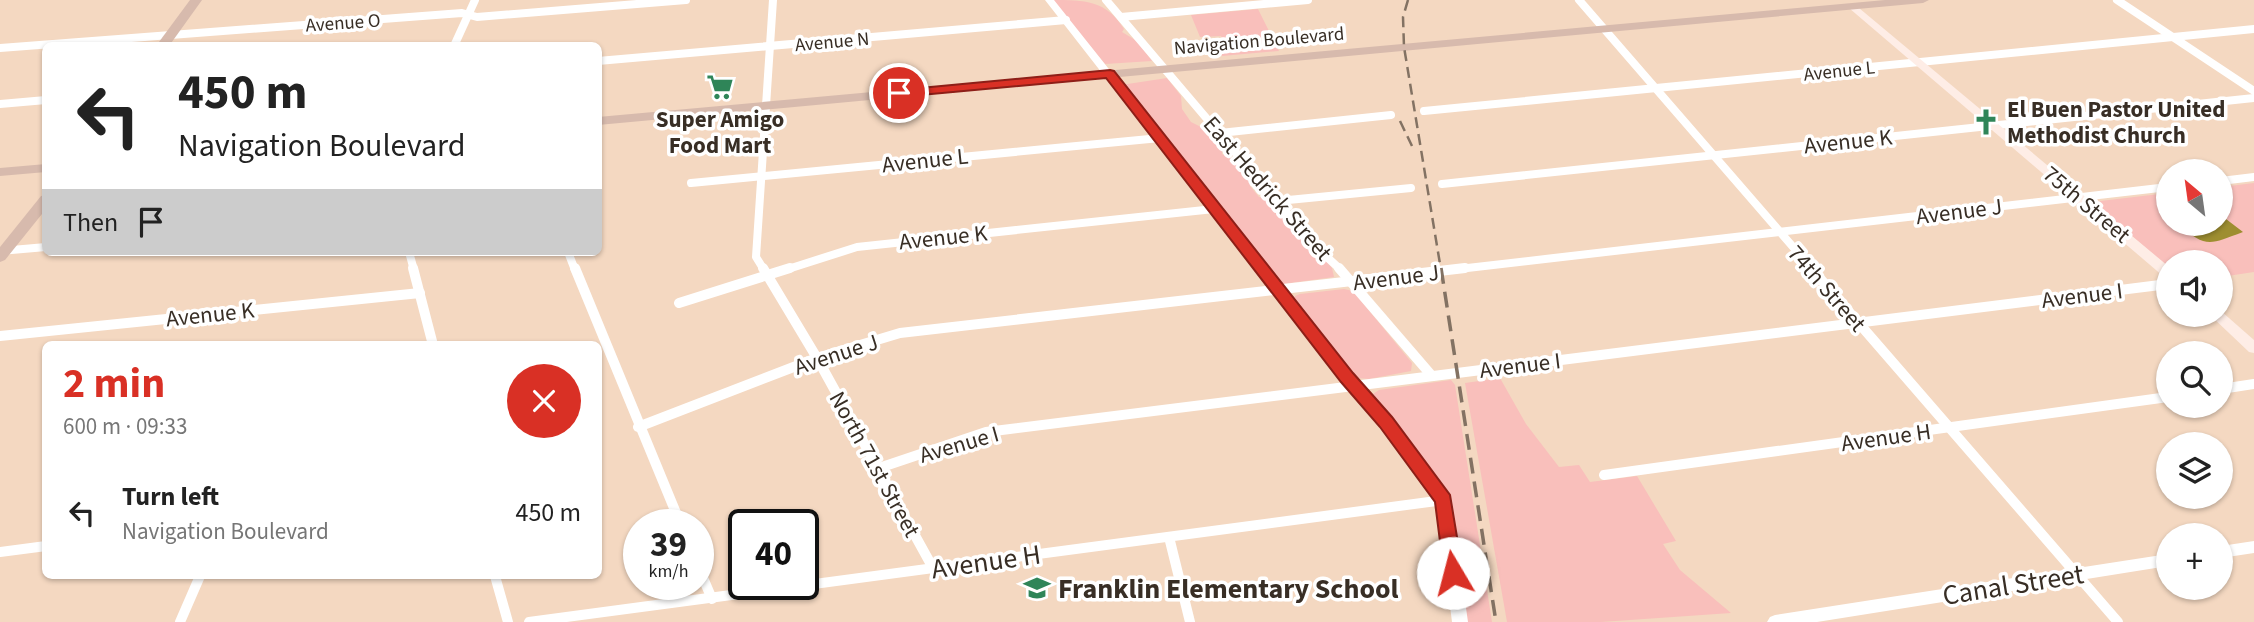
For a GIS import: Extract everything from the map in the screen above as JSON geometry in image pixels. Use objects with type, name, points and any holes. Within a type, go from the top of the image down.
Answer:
[{"type":"main road","points":[[165,41],[196,0]]},
{"type":"main road","name":"Navigation Boulevard","points":[[602,121],[1603,29],[1849,3],[1923,0]]},
{"type":"main road","name":"75th Street","points":[[1849,3],[2156,263]]},
{"type":"main road","points":[[0,172],[42,168]]},
{"type":"main road","points":[[2,253],[42,204]]},
{"type":"main road","points":[[2230,327],[2254,348]]},
{"type":"street","points":[[456,42],[475,0]]},
{"type":"street","name":"Avenue O","points":[[141,42],[686,0]]},
{"type":"street","name":"North 71st Street","points":[[773,0],[756,257],[817,358],[933,568]]},
{"type":"street","points":[[1049,0],[1354,386],[1386,422],[1444,500],[1460,622]]},
{"type":"street","name":"East Hedrick Street","points":[[1106,0],[1315,246],[1352,282],[1432,376]]},
{"type":"street","points":[[1121,17],[1308,0]]},
{"type":"street","name":"74th Street","points":[[1579,0],[2118,622]]},
{"type":"street","points":[[2117,0],[2254,91]]},
{"type":"street","name":"Avenue N","points":[[602,61],[1066,20]]},
{"type":"street","name":"Avenue L","points":[[1424,111],[2254,29]]},
{"type":"street","name":"Avenue O","points":[[0,48],[42,46]]},
{"type":"street","name":"Avenue K","points":[[1442,184],[2254,98]]},
{"type":"street","points":[[0,104],[42,100]]},
{"type":"street","points":[[1220,132],[1391,115]]},
{"type":"street","name":"Avenue L","points":[[691,183],[1160,138]]},
{"type":"street","points":[[2233,180],[2254,177]]},
{"type":"street","points":[[1278,201],[1411,188]]},
{"type":"street","name":"Avenue J","points":[[638,426],[817,358],[900,333],[2156,188]]},
{"type":"street","name":"Avenue K","points":[[678,303],[857,247],[1214,209]]},
{"type":"street","points":[[2,253],[42,248]]},
{"type":"street","points":[[410,256],[432,341]]},
{"type":"street","points":[[570,256],[674,509]]},
{"type":"street","name":"Avenue I","points":[[876,469],[986,432],[2156,286]]},
{"type":"street","name":"Avenue K","points":[[0,336],[420,293]]},
{"type":"street","points":[[2233,387],[2254,384]]},
{"type":"street","name":"Avenue H","points":[[1604,475],[2156,399]]},
{"type":"street","name":"Avenue H","points":[[714,599],[1444,500]]},
{"type":"street","points":[[1168,537],[1190,622]]},
{"type":"street","points":[[0,552],[42,547]]},
{"type":"street","points":[[2233,550],[2254,547]]},
{"type":"street","name":"Canal Street","points":[[1775,622],[2156,562]]},
{"type":"street","points":[[180,622],[199,579]]},
{"type":"street","points":[[496,579],[508,622]]},
{"type":"street","name":"Avenue H","points":[[529,622],[704,600]]},
{"type":"shaded area","points":[[1052,0],[1075,0],[1102,7],[1117,19],[1124,29],[1122,32],[1137,41],[1152,61],[1105,64]]},
{"type":"shaded area","points":[[1258,9],[1279,51],[1222,56],[1220,51],[1228,50],[1221,36],[1200,37],[1191,15]]},
{"type":"shaded area","points":[[1167,78],[1181,96],[1182,109],[1191,122],[1213,133],[1222,143],[1222,154],[1238,161],[1251,177],[1250,186],[1259,197],[1270,199],[1332,268],[1334,277],[1283,284],[1276,282],[1121,85]]},
{"type":"shaded area","points":[[2254,183],[2254,272],[2233,275],[2233,250],[2156,250],[2156,257],[2092,202],[2156,194],[2156,236],[2233,236],[2233,186]]},
{"type":"shaded area","points":[[2233,224],[2243,232],[2233,236]]},
{"type":"shaded area","points":[[2232,236],[2215,242],[2202,241],[2195,237]]},
{"type":"shaded area","points":[[1344,289],[1353,291],[1412,363],[1411,371],[1369,379],[1357,378],[1293,301],[1295,296],[1300,294]]},
{"type":"shaded area","points":[[1500,378],[1526,424],[1559,467],[1579,465],[1590,482],[1637,476],[1676,541],[1663,544],[1680,570],[1731,613],[1601,622],[1507,622],[1465,383]]},
{"type":"shaded area","points":[[1451,380],[1455,385],[1492,622],[1465,622],[1451,515],[1370,396],[1379,390]]},
{"type":"railway","points":[[1408,0],[1403,17],[1404,47],[1441,270]]},
{"type":"railway","points":[[1400,121],[1412,146]]},
{"type":"railway","points":[[1441,268],[1496,622]]},
{"type":"place","name":"Super Amigo Food Mart","points":[[720,87]]},
{"type":"place","name":"El Buen Pastor United Methodist Church","points":[[1986,122]]},
{"type":"place","name":"Franklin Elementary School","points":[[1037,588]]},
{"type":"route","points":[[899,93],[1110,74],[1347,378],[1386,422],[1444,500],[1453,573]]}]
